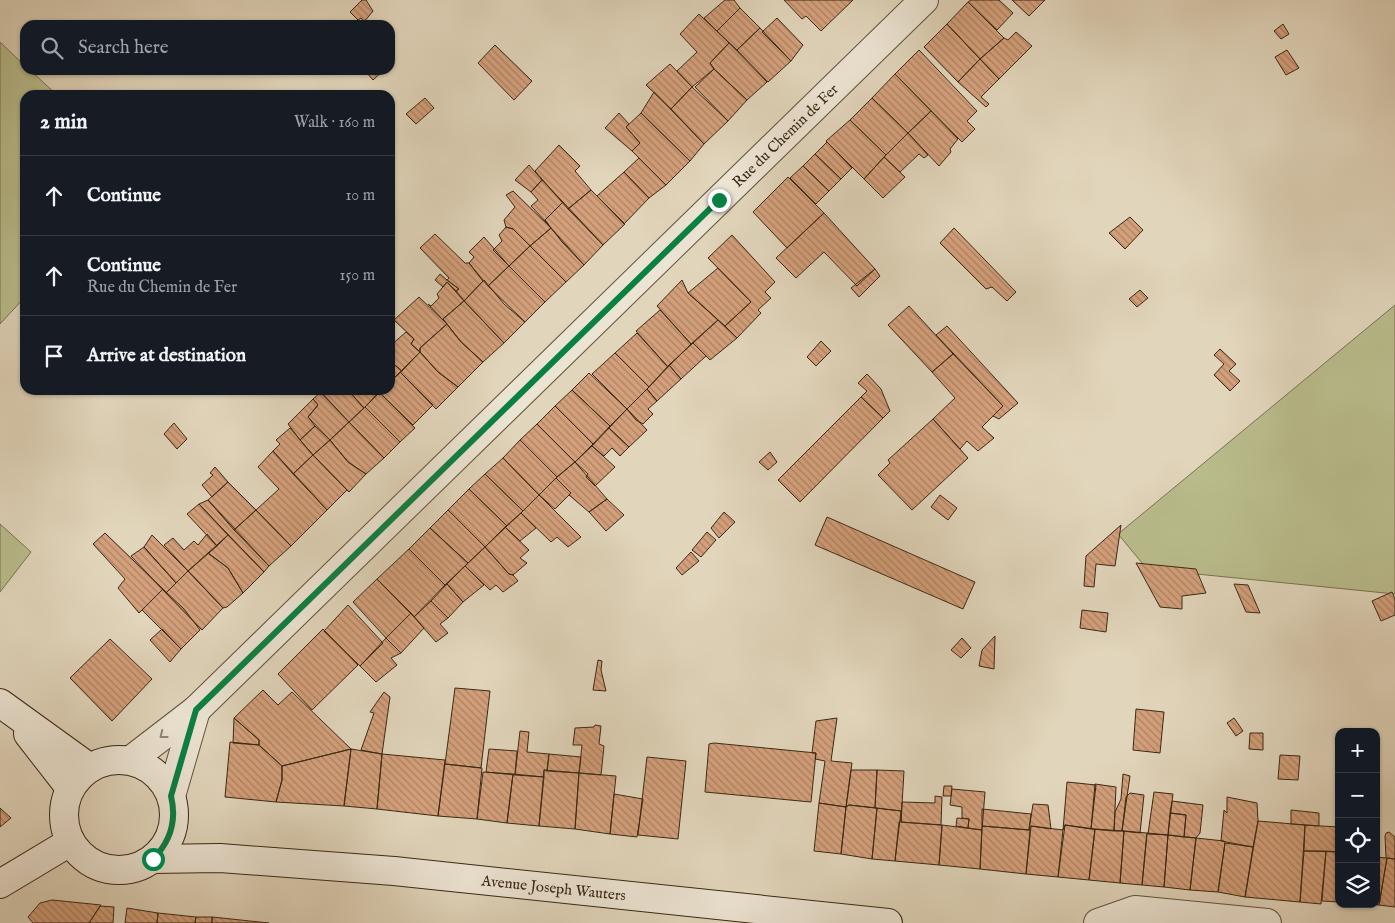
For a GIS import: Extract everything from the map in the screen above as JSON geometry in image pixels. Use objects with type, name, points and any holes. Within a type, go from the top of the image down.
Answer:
[{"type":"street","name":"Rue du Chemin de Fer","points":[[131,760],[196,710],[924,0]]},
{"type":"street","points":[[6,708],[90,768]]},
{"type":"street","points":[[6,708],[70,788]]},
{"type":"street","name":"Rue du Chemin de Fer","points":[[171,796],[196,710]]},
{"type":"street","points":[[131,760],[147,768],[161,780],[171,796],[174,808],[173,828],[163,849],[153,859],[136,868],[125,871],[105,870],[82,857],[70,842],[64,823],[64,806],[70,788],[90,768],[101,762],[131,760]]},
{"type":"street","name":"Avenue Joseph Wauters","points":[[173,828],[220,858]]},
{"type":"street","points":[[0,884],[70,842]]},
{"type":"street","name":"Avenue Joseph Wauters","points":[[153,859],[220,858],[394,871],[888,923]]},
{"type":"street","points":[[1098,923],[1135,910],[1267,923]]},
{"type":"green space","points":[[0,42],[20,61],[20,75],[35,75],[52,90],[20,90],[20,302],[0,324]]},
{"type":"green space","points":[[1395,305],[1395,594],[1147,569],[1118,534]]},
{"type":"green space","points":[[0,524],[31,552],[0,592]]},
{"type":"building","points":[[362,0],[366,0],[373,11],[366,20],[361,18],[358,20],[350,12]]},
{"type":"building","points":[[725,0],[734,0],[740,8],[717,31],[704,18]]},
{"type":"building","points":[[784,0],[853,0],[821,31],[806,16],[802,19]]},
{"type":"building","points":[[971,0],[999,0],[1013,13],[997,30],[968,2]]},
{"type":"building","points":[[1012,0],[1045,0],[1029,16]]},
{"type":"building","points":[[968,2],[1004,38],[980,59],[947,24]]},
{"type":"building","points":[[740,8],[760,28],[737,50],[717,31]]},
{"type":"building","points":[[699,14],[729,43],[710,63],[714,69],[692,87],[677,71],[697,52],[680,34]]},
{"type":"building","points":[[777,18],[803,45],[791,61],[762,32]]},
{"type":"building","points":[[947,24],[980,59],[958,82],[924,47]]},
{"type":"building","points":[[1283,24],[1289,34],[1281,39],[1274,31]]},
{"type":"building","points":[[760,28],[791,61],[768,82],[737,50]]},
{"type":"building","points":[[1016,32],[1032,46],[999,79],[980,59],[1004,38],[1008,40]]},
{"type":"building","points":[[729,43],[767,82],[747,100],[710,63]]},
{"type":"building","points":[[495,45],[532,81],[514,100],[478,63]]},
{"type":"building","points":[[919,50],[977,111],[967,121],[975,129],[962,142],[895,74]]},
{"type":"building","points":[[1287,50],[1299,68],[1286,75],[1275,57]]},
{"type":"building","points":[[980,59],[999,79],[981,97],[989,104],[986,107],[958,82]]},
{"type":"building","points":[[670,64],[692,87],[671,109],[646,85]]},
{"type":"building","points":[[714,69],[747,100],[728,121],[695,87]]},
{"type":"building","points":[[895,74],[931,111],[908,133],[872,98]]},
{"type":"building","points":[[369,75],[378,75],[373,80]]},
{"type":"building","points":[[692,87],[728,121],[704,144],[671,109]]},
{"type":"building","points":[[654,92],[704,144],[690,161],[641,113]]},
{"type":"building","points":[[425,98],[434,108],[416,124],[406,114]]},
{"type":"building","points":[[872,98],[908,133],[886,155],[850,120]]},
{"type":"building","points":[[931,111],[958,139],[950,149],[951,152],[939,166],[908,133]]},
{"type":"building","points":[[619,113],[629,124],[626,127],[640,143],[632,151],[605,128]]},
{"type":"building","points":[[641,113],[690,161],[666,185],[632,151],[640,143],[626,127]]},
{"type":"building","points":[[850,120],[886,155],[864,179],[826,141]]},
{"type":"building","points":[[908,133],[928,155],[924,158],[919,154],[900,172],[884,157]]},
{"type":"building","points":[[827,142],[852,168],[841,179],[815,154]]},
{"type":"building","points":[[559,145],[580,166],[575,171],[591,190],[568,209],[535,171]]},
{"type":"building","points":[[815,154],[841,179],[829,191],[803,166]]},
{"type":"building","points":[[884,157],[905,177],[883,198],[864,179]]},
{"type":"building","points":[[639,158],[666,185],[649,198],[624,172]]},
{"type":"building","points":[[529,165],[542,180],[531,192],[515,180]]},
{"type":"building","points":[[803,166],[829,191],[816,204],[790,178]]},
{"type":"building","points":[[624,172],[649,198],[624,224],[597,196]]},
{"type":"building","points":[[788,177],[824,213],[787,248],[753,212]]},
{"type":"building","points":[[542,180],[563,202],[545,220],[548,224],[531,206],[538,200],[531,192]]},
{"type":"building","points":[[591,190],[625,224],[603,245],[568,209]]},
{"type":"building","points":[[513,191],[551,228],[530,246],[513,229],[506,227],[504,220],[515,207],[506,195]]},
{"type":"building","points":[[563,202],[603,245],[584,265],[562,242],[545,220]]},
{"type":"building","points":[[824,213],[875,269],[857,286],[824,252],[796,278],[776,258]]},
{"type":"building","points":[[1130,217],[1143,230],[1125,249],[1109,233]]},
{"type":"building","points":[[506,227],[513,229],[530,246],[509,266],[493,250],[502,241],[499,235]]},
{"type":"building","points":[[551,228],[584,265],[566,282],[530,246]]},
{"type":"building","points":[[954,228],[1016,292],[1007,301],[992,287],[986,289],[940,243]]},
{"type":"building","points":[[435,234],[465,263],[469,263],[483,281],[464,301],[456,291],[459,289],[447,280],[449,278],[420,248]]},
{"type":"building","points":[[732,235],[775,282],[765,292],[771,298],[758,310],[761,313],[737,338],[725,326],[751,302],[708,258]]},
{"type":"building","points":[[484,237],[509,266],[488,286],[469,263],[474,257],[469,252]]},
{"type":"building","points":[[530,246],[566,282],[545,302],[509,266]]},
{"type":"building","points":[[509,266],[545,302],[525,322],[488,286]]},
{"type":"building","points":[[718,268],[751,302],[725,326],[688,293]]},
{"type":"building","points":[[875,269],[880,276],[859,297],[851,288]]},
{"type":"building","points":[[440,274],[459,289],[456,291],[447,282],[443,287],[435,280]]},
{"type":"building","points":[[484,280],[504,304],[525,322],[504,343],[464,301]]},
{"type":"building","points":[[682,280],[688,293],[718,320],[691,344],[657,306]]},
{"type":"building","points":[[447,282],[464,301],[443,319],[447,324],[428,304],[431,306],[439,298],[437,294]]},
{"type":"building","points":[[1140,290],[1148,298],[1137,307],[1129,299]]},
{"type":"building","points":[[419,297],[447,324],[420,348],[420,352],[411,344],[414,339],[395,319]]},
{"type":"building","points":[[464,301],[504,343],[483,362],[461,342],[443,319]]},
{"type":"building","points":[[909,306],[953,354],[932,372],[888,325]]},
{"type":"building","points":[[660,310],[691,344],[668,367],[636,331]]},
{"type":"building","points":[[718,320],[737,338],[710,360],[693,343]]},
{"type":"building","points":[[447,324],[461,342],[483,362],[458,387],[438,372],[420,352],[420,348]]},
{"type":"building","points":[[947,326],[1018,403],[999,419],[993,416],[1003,406],[936,335]]},
{"type":"building","points":[[406,332],[414,339],[411,344],[420,352],[402,371],[395,365],[395,342]]},
{"type":"building","points":[[637,333],[668,367],[649,387],[615,353]]},
{"type":"building","points":[[821,341],[831,351],[816,366],[807,357]]},
{"type":"building","points":[[693,343],[706,356],[681,379],[669,365]]},
{"type":"building","points":[[1220,349],[1236,364],[1229,371],[1240,381],[1230,391],[1214,375],[1224,364],[1214,355]]},
{"type":"building","points":[[420,352],[438,372],[458,387],[436,409],[400,372]]},
{"type":"building","points":[[615,353],[649,387],[627,409],[592,374]]},
{"type":"building","points":[[953,354],[1003,406],[982,427],[994,438],[978,451],[967,441],[960,449],[933,419],[955,398],[932,372]]},
{"type":"building","points":[[395,365],[402,371],[395,377]]},
{"type":"building","points":[[669,365],[681,379],[657,401],[647,389]]},
{"type":"building","points":[[400,372],[433,405],[413,425],[382,395],[395,395],[395,377]]},
{"type":"building","points":[[589,373],[627,409],[610,426],[572,390]]},
{"type":"building","points":[[867,374],[881,389],[890,411],[883,418],[861,397],[867,391],[858,383]]},
{"type":"building","points":[[647,389],[657,401],[648,409],[653,414],[643,424],[636,420],[627,409]]},
{"type":"building","points":[[572,390],[610,426],[593,444],[555,406]]},
{"type":"building","points":[[318,395],[324,395],[349,422],[330,440],[308,417],[318,405],[313,399]]},
{"type":"building","points":[[323,395],[352,395],[364,408],[349,422]]},
{"type":"building","points":[[352,395],[377,395],[364,408]]},
{"type":"building","points":[[376,395],[382,395],[415,428],[400,442],[365,407]]},
{"type":"building","points":[[861,397],[883,418],[800,502],[778,480]]},
{"type":"building","points":[[313,399],[318,405],[308,417],[315,426],[300,440],[288,424]]},
{"type":"building","points":[[555,406],[593,444],[575,462],[537,424]]},
{"type":"building","points":[[365,407],[400,442],[384,458],[349,422]]},
{"type":"building","points":[[627,409],[647,430],[629,447],[609,428]]},
{"type":"building","points":[[933,419],[968,458],[912,510],[878,475],[890,463],[888,460]]},
{"type":"building","points":[[349,422],[384,458],[366,474],[348,462],[330,440]]},
{"type":"building","points":[[174,423],[187,439],[177,449],[164,434]]},
{"type":"building","points":[[537,424],[575,462],[557,477],[520,440]]},
{"type":"building","points":[[315,426],[330,440],[313,455],[300,440]]},
{"type":"building","points":[[290,428],[313,455],[293,474],[273,451],[280,444],[276,440]]},
{"type":"building","points":[[609,428],[629,447],[620,456],[612,448],[604,456],[592,446]]},
{"type":"building","points":[[330,440],[348,462],[366,474],[349,492],[313,455]]},
{"type":"building","points":[[520,440],[557,477],[539,495],[503,458]]},
{"type":"building","points":[[592,446],[615,467],[595,486],[586,477],[588,474],[575,462]]},
{"type":"building","points":[[273,451],[327,510],[291,546],[256,510],[279,489],[258,467]]},
{"type":"building","points":[[770,452],[777,462],[768,470],[759,462]]},
{"type":"building","points":[[313,455],[347,490],[327,510],[293,474]]},
{"type":"building","points":[[503,458],[539,495],[523,511],[485,474]]},
{"type":"building","points":[[575,462],[607,499],[589,512],[569,495],[571,493],[556,478]]},
{"type":"building","points":[[215,467],[228,482],[212,497],[202,485],[213,475],[210,473]]},
{"type":"building","points":[[485,474],[523,511],[507,526],[469,489]]},
{"type":"building","points":[[556,478],[571,493],[555,509],[539,495]]},
{"type":"building","points":[[228,482],[256,510],[234,530],[208,500]]},
{"type":"building","points":[[469,489],[507,526],[485,547],[448,510]]},
{"type":"building","points":[[539,495],[581,537],[568,547],[557,537],[551,542],[521,513]]},
{"type":"building","points":[[940,495],[957,508],[948,520],[931,507]]},
{"type":"building","points":[[607,499],[624,515],[606,531],[589,512]]},
{"type":"building","points":[[208,500],[269,566],[264,572],[199,504]]},
{"type":"building","points":[[199,504],[228,535],[217,546],[187,514]]},
{"type":"building","points":[[256,510],[291,546],[269,566],[234,530]]},
{"type":"building","points":[[448,510],[485,547],[468,563],[430,528]]},
{"type":"building","points":[[724,512],[735,522],[719,538],[711,528]]},
{"type":"building","points":[[521,513],[536,528],[520,541],[505,527]]},
{"type":"building","points":[[827,517],[975,582],[963,609],[815,545]]},
{"type":"building","points":[[1121,525],[1115,566],[1096,564],[1094,587],[1084,586],[1086,556]]},
{"type":"building","points":[[505,527],[529,550],[520,558],[527,563],[513,575],[509,574],[485,547]]},
{"type":"building","points":[[430,528],[468,563],[445,585],[409,549]]},
{"type":"building","points":[[707,532],[716,540],[701,557],[692,550]]},
{"type":"building","points":[[105,533],[163,589],[139,613],[118,588],[125,579],[93,544]]},
{"type":"building","points":[[207,534],[217,546],[188,571],[164,545],[173,538],[184,550],[194,541],[198,545]]},
{"type":"building","points":[[152,535],[188,571],[176,583],[144,547]]},
{"type":"building","points":[[228,535],[264,572],[243,593],[228,568],[208,553]]},
{"type":"building","points":[[144,547],[176,583],[166,593],[131,556]]},
{"type":"building","points":[[485,547],[509,574],[513,575],[518,581],[503,592],[496,585],[490,590],[465,566]]},
{"type":"building","points":[[409,549],[445,585],[414,617],[377,579]]},
{"type":"building","points":[[691,552],[699,561],[682,575],[676,568]]},
{"type":"building","points":[[208,553],[228,568],[243,593],[227,607],[223,608],[188,571]]},
{"type":"building","points":[[1136,563],[1196,569],[1206,593],[1182,596],[1182,609],[1160,607]]},
{"type":"building","points":[[465,566],[484,585],[463,602],[447,584]]},
{"type":"building","points":[[188,571],[223,608],[202,630],[166,593]]},
{"type":"building","points":[[377,579],[411,613],[386,638],[353,602]]},
{"type":"building","points":[[447,584],[463,602],[448,618],[431,601]]},
{"type":"building","points":[[1234,584],[1248,585],[1260,613],[1246,612]]},
{"type":"building","points":[[163,589],[184,609],[200,630],[181,649],[142,610]]},
{"type":"building","points":[[1392,592],[1395,599],[1395,615],[1381,621],[1372,601]]},
{"type":"building","points":[[431,601],[448,618],[440,624],[448,633],[436,642],[414,617]]},
{"type":"building","points":[[348,605],[383,643],[360,666],[324,631]]},
{"type":"building","points":[[1082,610],[1108,613],[1106,632],[1080,628]]},
{"type":"building","points":[[411,613],[424,628],[401,653],[386,638]]},
{"type":"building","points":[[162,629],[181,649],[170,662],[150,640]]},
{"type":"building","points":[[323,629],[358,665],[312,710],[278,674]]},
{"type":"building","points":[[995,636],[994,669],[979,666],[982,650]]},
{"type":"building","points":[[386,638],[401,653],[391,658],[397,665],[376,682],[360,666]]},
{"type":"building","points":[[962,638],[971,648],[961,658],[951,650]]},
{"type":"building","points":[[110,639],[152,679],[112,721],[70,678]]},
{"type":"building","points":[[598,660],[602,661],[601,670],[606,691],[593,690]]},
{"type":"building","points":[[455,688],[490,691],[481,768],[445,764]]},
{"type":"building","points":[[263,690],[278,705],[292,692],[351,749],[282,766],[259,745],[259,740],[234,718]]},
{"type":"building","points":[[384,692],[390,697],[382,754],[361,750],[374,713],[370,712]]},
{"type":"building","points":[[1136,709],[1164,712],[1160,753],[1133,750]]},
{"type":"building","points":[[234,718],[259,740],[259,745],[233,743]]},
{"type":"building","points":[[837,718],[831,761],[852,763],[846,807],[819,803],[825,761],[815,759],[816,753],[812,753],[816,721]]},
{"type":"building","points":[[1234,718],[1243,731],[1236,736],[1227,723]]},
{"type":"building","points":[[595,725],[601,726],[599,744],[604,746],[601,775],[579,773],[582,745],[573,745],[575,728],[594,727]]},
{"type":"building","points":[[520,731],[529,732],[527,752],[549,754],[547,771],[544,770],[544,777],[515,775]]},
{"type":"building","points":[[1250,733],[1263,733],[1263,750],[1249,749]]},
{"type":"building","points":[[230,742],[259,745],[282,766],[282,780],[276,802],[225,797]]},
{"type":"building","points":[[709,744],[816,753],[811,802],[705,792]]},
{"type":"building","points":[[351,749],[382,754],[377,809],[344,806]]},
{"type":"building","points":[[351,749],[344,806],[276,802],[282,780],[282,766]]},
{"type":"building","points":[[489,749],[517,751],[515,775],[486,772]]},
{"type":"building","points":[[382,754],[445,760],[438,816],[377,809]]},
{"type":"building","points":[[549,754],[581,757],[579,773],[547,771]]},
{"type":"building","points":[[1280,755],[1300,756],[1298,780],[1278,779]]},
{"type":"building","points":[[647,757],[686,761],[678,839],[638,835]]},
{"type":"building","points":[[445,764],[482,768],[477,819],[438,816]]},
{"type":"building","points":[[544,770],[579,773],[575,829],[539,826]]},
{"type":"building","points":[[851,770],[877,770],[875,808],[849,805],[846,807]]},
{"type":"building","points":[[877,770],[904,771],[901,822],[901,811],[875,808]]},
{"type":"building","points":[[483,772],[513,774],[507,823],[477,819]]},
{"type":"building","points":[[579,773],[616,776],[610,834],[575,829]]},
{"type":"building","points":[[513,774],[544,777],[539,826],[507,823]]},
{"type":"building","points":[[1123,774],[1130,776],[1122,831],[1114,831],[1115,812],[1121,799]]},
{"type":"building","points":[[1067,782],[1096,785],[1091,829],[1065,825],[1063,830]]},
{"type":"building","points":[[1095,784],[1116,787],[1114,831],[1091,829]]},
{"type":"building","points":[[944,786],[952,786],[951,796],[943,796]]},
{"type":"building","points":[[952,789],[985,792],[982,830],[968,828],[969,819],[962,818],[962,807],[950,805]]},
{"type":"building","points":[[1154,792],[1173,794],[1168,835],[1148,834]]},
{"type":"building","points":[[1130,793],[1144,795],[1140,833],[1122,831],[1126,797]]},
{"type":"building","points":[[614,794],[643,799],[637,837],[610,834]]},
{"type":"building","points":[[935,796],[942,797],[941,825],[901,822],[902,802],[935,803]]},
{"type":"building","points":[[1227,797],[1257,803],[1258,821],[1253,847],[1221,841],[1224,810],[1227,813]]},
{"type":"building","points":[[1172,801],[1203,805],[1200,833],[1196,838],[1184,837],[1186,815],[1170,813]]},
{"type":"building","points":[[819,803],[846,807],[841,854],[814,851]]},
{"type":"building","points":[[1033,804],[1048,805],[1051,829],[1031,826],[1029,830]]},
{"type":"building","points":[[849,805],[877,808],[872,859],[841,854],[846,807]]},
{"type":"building","points":[[0,808],[11,818],[0,827]]},
{"type":"building","points":[[877,808],[901,811],[895,861],[872,859]]},
{"type":"building","points":[[982,809],[1031,814],[1029,830],[982,826]]},
{"type":"building","points":[[1291,810],[1319,813],[1319,826],[1291,824]]},
{"type":"building","points":[[1170,813],[1186,815],[1184,837],[1168,835]]},
{"type":"building","points":[[957,818],[969,819],[968,828],[956,826]]},
{"type":"building","points":[[1258,821],[1305,825],[1300,902],[1245,897]]},
{"type":"building","points":[[899,822],[942,825],[939,865],[895,861]]},
{"type":"building","points":[[942,825],[982,830],[980,869],[939,865]]},
{"type":"building","points":[[1065,825],[1095,829],[1089,880],[1058,877]]},
{"type":"building","points":[[1305,825],[1335,827],[1335,852],[1304,851]]},
{"type":"building","points":[[982,826],[1030,830],[1026,874],[980,869]]},
{"type":"building","points":[[1031,826],[1063,830],[1058,877],[1026,874]]},
{"type":"building","points":[[1095,829],[1124,831],[1120,883],[1089,880]]},
{"type":"building","points":[[1124,831],[1147,833],[1142,885],[1120,883]]},
{"type":"building","points":[[1389,832],[1395,837],[1395,859],[1386,858],[1385,836]]},
{"type":"building","points":[[1147,833],[1168,835],[1164,887],[1142,885]]},
{"type":"building","points":[[1168,835],[1196,838],[1190,890],[1164,887]]},
{"type":"building","points":[[1196,838],[1224,841],[1225,843],[1218,892],[1190,890]]},
{"type":"building","points":[[1225,843],[1253,847],[1245,897],[1218,892]]},
{"type":"building","points":[[1304,851],[1326,851],[1321,904],[1300,902]]},
{"type":"building","points":[[1326,851],[1335,852],[1335,902],[1322,901]]},
{"type":"building","points":[[1380,857],[1387,858],[1380,899]]},
{"type":"building","points":[[1387,858],[1395,859],[1395,907],[1380,905]]},
{"type":"building","points":[[52,900],[101,905],[89,923],[33,923],[28,917],[40,903]]},
{"type":"building","points":[[100,906],[114,907],[113,923],[89,923]]},
{"type":"building","points":[[127,908],[158,913],[157,923],[125,923]]},
{"type":"building","points":[[158,913],[196,917],[195,923],[157,923]]},
{"type":"building","points":[[196,917],[212,917],[212,923],[195,923]]},
{"type":"building","points":[[212,917],[269,923],[212,923]]},
{"type":"route","points":[[153,859],[163,849],[173,828],[174,808],[171,796],[196,710],[719,200]]}]
